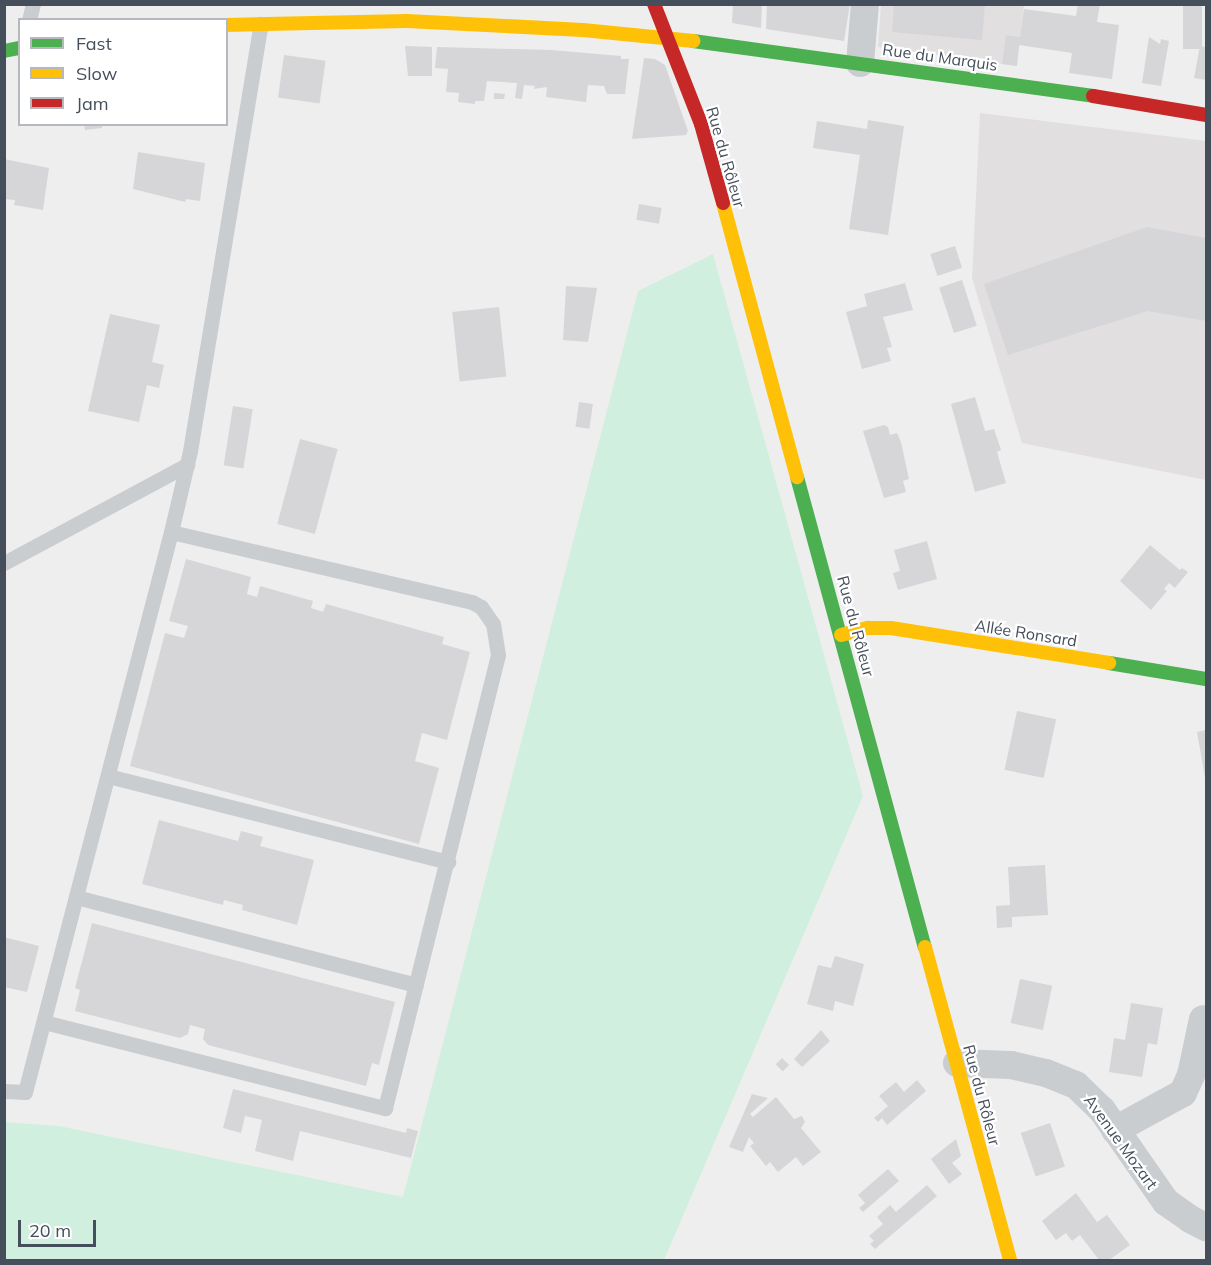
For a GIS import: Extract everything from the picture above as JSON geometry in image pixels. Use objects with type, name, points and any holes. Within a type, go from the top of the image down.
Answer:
[{"type":"street","name":"Rue du Rôleur","points":[[654,4],[701,124],[1010,1260]]},
{"type":"street","points":[[860,63],[865,4]]},
{"type":"street","name":"Rue du Marquis","points":[[228,25],[390,21],[512,25],[668,39],[1108,98],[1206,115]]},
{"type":"street","name":"Allée Ronsard","points":[[841,635],[868,628],[891,628],[1206,679]]},
{"type":"street","points":[[1115,1130],[1183,1093],[1191,1075],[1203,1019]]},
{"type":"street","name":"Avenue Mozart","points":[[957,1063],[1011,1065],[1064,1079],[1086,1092],[1166,1202],[1206,1227]]},
{"type":"lane","points":[[390,21],[394,4]]},
{"type":"lane","points":[[4,1091],[25,1092],[171,532],[187,465],[261,24]]},
{"type":"lane","points":[[4,563],[187,465]]},
{"type":"lane","points":[[44,1022],[385,1108],[498,655],[496,634],[488,615],[472,602],[171,532]]},
{"type":"lane","points":[[108,776],[448,862]]},
{"type":"lane","points":[[76,897],[416,985]]},
{"type":"shaded area","points":[[881,5],[1024,5],[1017,66],[878,47]]},
{"type":"shaded area","points":[[980,113],[1206,141],[1206,480],[1022,443],[972,278]]},
{"type":"green space","points":[[713,254],[863,796],[664,1260],[5,1260],[5,1122],[59,1126],[403,1197],[638,291]]},
{"type":"building","points":[[733,4],[762,4],[761,28],[732,23]]},
{"type":"building","points":[[767,4],[850,4],[844,41],[766,29]]},
{"type":"building","points":[[894,4],[985,4],[982,40],[892,32]]},
{"type":"building","points":[[1078,4],[1100,4],[1097,22],[1119,25],[1112,79],[1069,73],[1072,53],[1019,45],[1017,66],[1002,64],[1006,35],[1020,37],[1024,9],[1076,16]]},
{"type":"building","points":[[1183,4],[1202,4],[1202,49],[1183,49]]},
{"type":"building","points":[[1149,37],[1160,44],[1161,39],[1169,41],[1161,86],[1142,83]]},
{"type":"building","points":[[405,46],[432,47],[432,76],[408,76]]},
{"type":"building","points":[[1200,46],[1206,47],[1206,80],[1194,78]]},
{"type":"building","points":[[437,47],[551,50],[621,56],[621,59],[629,59],[625,94],[607,94],[604,86],[588,85],[586,102],[546,97],[547,87],[534,89],[535,86],[524,85],[522,99],[515,98],[517,83],[487,81],[484,101],[475,101],[475,104],[458,102],[459,93],[446,92],[448,69],[435,68]]},
{"type":"building","points":[[284,55],[326,61],[320,103],[278,98]]},
{"type":"building","points":[[644,58],[655,59],[665,65],[688,131],[686,135],[632,139]]},
{"type":"building","points":[[494,93],[505,94],[504,99],[494,99]]},
{"type":"building","points":[[868,120],[904,126],[888,235],[849,229],[860,155],[813,148],[817,121],[867,129]]},
{"type":"building","points":[[84,126],[102,126],[102,128],[85,130]]},
{"type":"building","points":[[138,152],[205,163],[200,201],[186,199],[185,202],[133,189]]},
{"type":"building","points":[[4,159],[49,168],[43,210],[14,205],[15,200],[4,199]]},
{"type":"building","points":[[639,204],[662,208],[659,224],[636,220]]},
{"type":"building","points":[[1147,227],[1206,238],[1206,321],[1148,311],[1008,355],[984,284]]},
{"type":"building","points":[[955,246],[962,268],[937,276],[930,254]]},
{"type":"building","points":[[962,280],[977,326],[954,333],[939,287]]},
{"type":"building","points":[[905,283],[913,310],[883,317],[892,347],[887,348],[891,361],[862,369],[846,312],[867,306],[864,294]]},
{"type":"building","points":[[566,286],[597,288],[588,342],[563,340]]},
{"type":"building","points":[[499,307],[506,377],[460,382],[452,312]]},
{"type":"building","points":[[110,314],[160,325],[152,362],[164,365],[159,388],[147,385],[139,422],[88,411]]},
{"type":"building","points":[[975,397],[985,431],[994,429],[1001,450],[997,452],[1006,483],[975,492],[951,404]]},
{"type":"building","points":[[579,402],[593,404],[589,429],[576,427]]},
{"type":"building","points":[[233,406],[253,409],[243,468],[224,465]]},
{"type":"building","points":[[884,425],[888,427],[890,435],[897,433],[909,479],[903,481],[906,492],[884,498],[863,431]]},
{"type":"building","points":[[300,439],[338,449],[315,534],[277,524]]},
{"type":"building","points":[[927,541],[937,579],[898,590],[893,573],[900,571],[894,550]]},
{"type":"building","points":[[1150,545],[1180,570],[1182,568],[1188,572],[1175,588],[1169,583],[1164,589],[1167,591],[1151,610],[1120,581]]},
{"type":"building","points":[[186,559],[251,577],[247,594],[257,597],[260,586],[313,601],[311,608],[323,612],[326,604],[444,637],[442,644],[470,652],[447,740],[422,733],[415,761],[439,768],[419,844],[130,766],[165,633],[184,638],[188,626],[169,621]]},
{"type":"building","points":[[1017,711],[1056,719],[1044,778],[1005,770]]},
{"type":"building","points":[[1206,730],[1206,778],[1205,778],[1197,732]]},
{"type":"building","points":[[159,820],[238,841],[241,831],[263,837],[260,846],[314,860],[297,925],[242,910],[243,905],[224,900],[223,905],[142,884]]},
{"type":"building","points":[[1045,865],[1048,915],[1012,917],[1012,927],[997,928],[996,906],[1010,905],[1008,867]]},
{"type":"building","points":[[92,923],[395,1002],[379,1065],[372,1063],[366,1086],[208,1045],[203,1039],[205,1029],[190,1025],[188,1034],[180,1038],[75,1011],[80,990],[75,988]]},
{"type":"building","points":[[4,937],[39,946],[27,992],[4,987]]},
{"type":"building","points":[[835,956],[864,964],[853,1006],[835,1001],[833,1011],[807,1004],[818,965],[831,968]]},
{"type":"building","points":[[1020,979],[1052,986],[1043,1030],[1011,1023]]},
{"type":"building","points":[[1131,1003],[1163,1008],[1157,1045],[1148,1043],[1142,1077],[1109,1072],[1114,1038],[1125,1040]]},
{"type":"building","points":[[821,1030],[830,1041],[802,1067],[794,1059]]},
{"type":"building","points":[[782,1058],[789,1065],[783,1071],[776,1064]]},
{"type":"building","points":[[917,1080],[926,1091],[887,1125],[882,1118],[878,1122],[874,1118],[888,1106],[879,1096],[896,1082],[904,1092]]},
{"type":"building","points":[[233,1089],[406,1133],[407,1128],[418,1131],[411,1158],[300,1131],[293,1161],[255,1151],[262,1120],[245,1116],[241,1133],[223,1128]]},
{"type":"building","points":[[752,1094],[768,1098],[750,1114],[753,1117],[776,1097],[794,1119],[802,1116],[805,1122],[801,1128],[821,1152],[803,1166],[796,1157],[778,1172],[770,1162],[766,1166],[750,1146],[754,1143],[749,1137],[743,1152],[729,1147]]},
{"type":"building","points":[[1050,1123],[1065,1166],[1036,1177],[1021,1133]]},
{"type":"building","points":[[956,1139],[961,1156],[952,1163],[962,1174],[949,1184],[931,1159]]},
{"type":"building","points":[[888,1169],[899,1181],[863,1212],[859,1208],[865,1203],[858,1195]]},
{"type":"building","points":[[927,1185],[937,1196],[875,1249],[870,1244],[874,1241],[869,1236],[883,1224],[877,1217],[890,1205],[896,1212]]},
{"type":"building","points":[[1076,1193],[1097,1222],[1107,1215],[1130,1245],[1109,1260],[1099,1260],[1080,1235],[1072,1241],[1066,1233],[1056,1240],[1042,1221]]},
{"type":"traffic: fast","points":[[693,41],[1093,96]]},
{"type":"traffic: fast","points":[[4,51],[18,48]]},
{"type":"traffic: fast","points":[[797,477],[925,947]]},
{"type":"traffic: fast","points":[[1109,663],[1206,679]]},
{"type":"traffic: slow","points":[[228,25],[407,21],[583,30],[693,41]]},
{"type":"traffic: slow","points":[[723,203],[797,477]]},
{"type":"traffic: slow","points":[[841,635],[868,628],[891,628],[1109,663]]},
{"type":"traffic: slow","points":[[925,947],[1010,1260]]},
{"type":"traffic: jam","points":[[654,4],[701,124],[723,203]]},
{"type":"traffic: jam","points":[[1093,96],[1206,115]]}]
